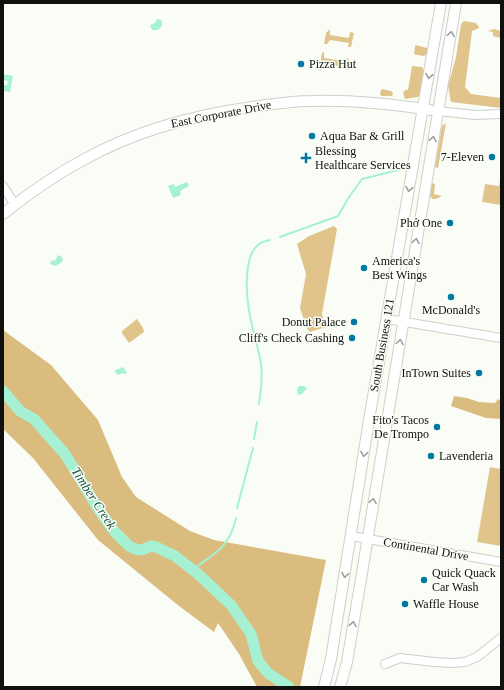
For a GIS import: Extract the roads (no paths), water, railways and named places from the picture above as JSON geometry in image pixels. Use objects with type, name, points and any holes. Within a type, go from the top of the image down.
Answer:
[{"type":"main road","name":"South Business 121","points":[[324,687],[331,659],[441,3]]},
{"type":"main road","name":"South Business 121","points":[[340,687],[346,662],[367,539],[456,3]]},
{"type":"main road","name":"East Corporate Drive","points":[[3,214],[15,204],[82,160],[112,145],[166,125],[206,115],[266,104],[312,101],[360,102],[438,111]]},
{"type":"street","points":[[438,111],[475,115],[501,114]]},
{"type":"street","points":[[3,186],[15,204]]},
{"type":"street","points":[[387,319],[501,338]]},
{"type":"street","name":"Continental Drive","points":[[352,536],[501,562]]},
{"type":"street","points":[[385,664],[400,658],[434,662],[466,662],[477,657],[501,638]]},
{"type":"waterway","points":[[280,237],[338,216],[362,179],[402,169]]},
{"type":"waterway","points":[[259,404],[262,384],[262,369],[249,311],[247,297],[247,272],[254,250],[261,243],[270,240]]},
{"type":"waterway","name":"Timber Creek","points":[[3,391],[20,411],[34,419],[65,454],[99,510],[114,531],[129,546],[142,550],[151,546],[156,547],[175,556],[198,574],[231,605],[251,634],[258,661],[268,673],[289,687]]},
{"type":"waterway","points":[[254,439],[257,422]]},
{"type":"waterway","points":[[237,508],[253,448]]},
{"type":"waterway","points":[[192,570],[220,549],[230,536],[236,518]]},
{"type":"place","name":"Pizza Hut","points":[[301,64]]},
{"type":"place","name":"Aqua Bar & Grill","points":[[312,136]]},
{"type":"place","name":"7-Eleven","points":[[492,157]]},
{"type":"place","name":"Blessing Healthcare Services","points":[[306,158]]},
{"type":"place","name":"Phở One","points":[[450,223]]},
{"type":"place","name":"America's Best Wings","points":[[364,268]]},
{"type":"place","name":"McDonald's","points":[[451,297]]},
{"type":"place","name":"Donut Palace","points":[[354,322]]},
{"type":"place","name":"Cliff's Check Cashing","points":[[352,338]]},
{"type":"place","name":"InTown Suites","points":[[479,373]]},
{"type":"place","name":"Fito's Tacos De Trompo","points":[[437,427]]},
{"type":"place","name":"Lavenderia","points":[[431,456]]},
{"type":"place","name":"Quick Quack Car Wash","points":[[424,580]]},
{"type":"place","name":"Waffle House","points":[[405,604]]}]
